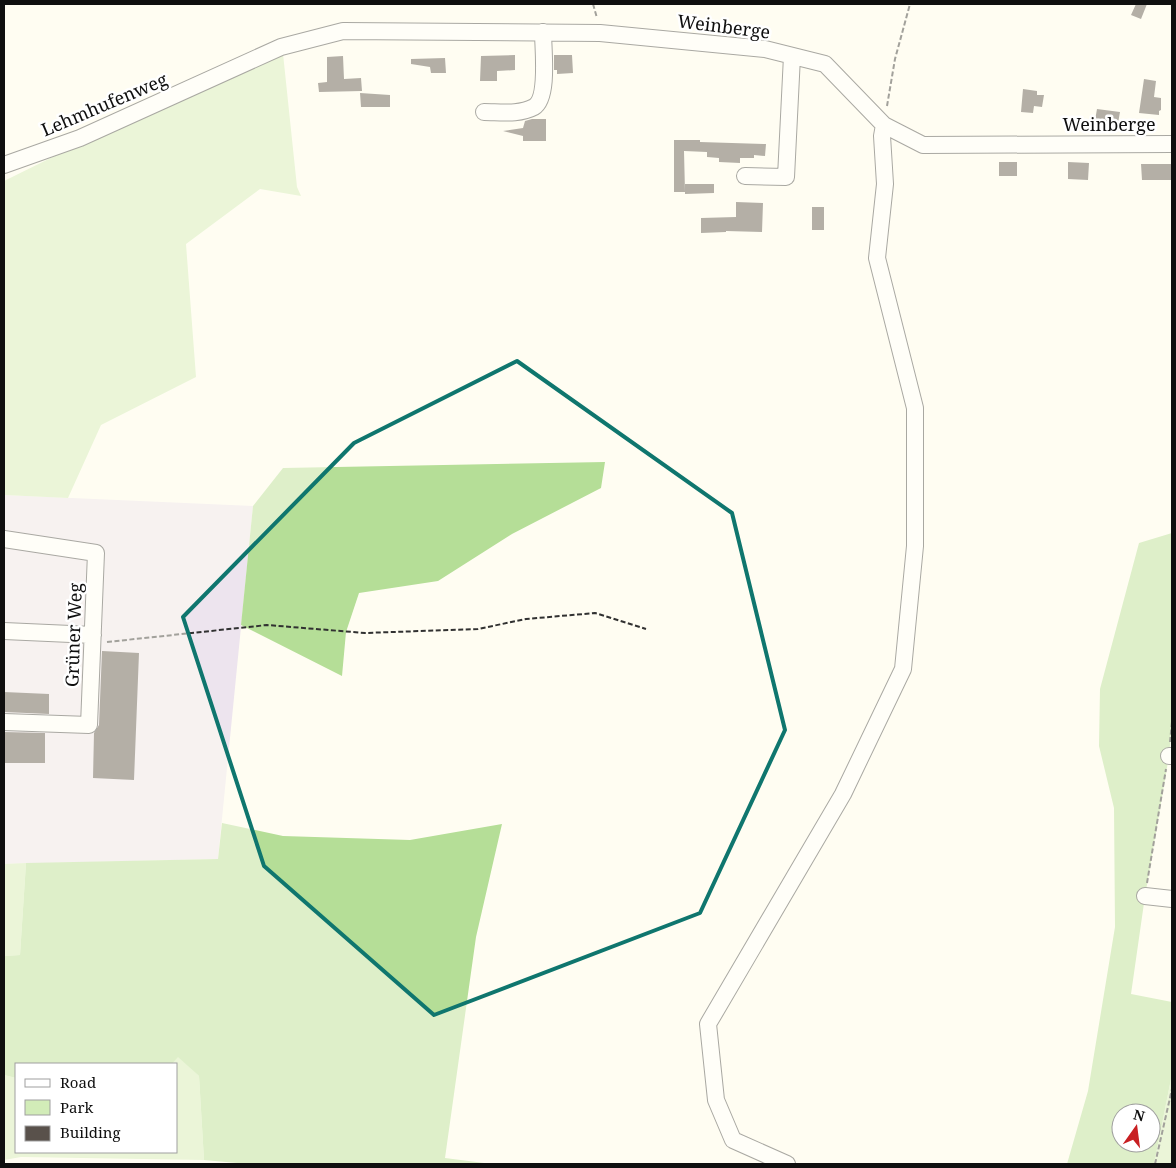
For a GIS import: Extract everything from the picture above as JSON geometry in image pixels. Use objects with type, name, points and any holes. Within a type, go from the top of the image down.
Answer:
[{"type":"street","name":"Weinberge","points":[[218,77],[281,47],[343,31],[600,33],[765,49],[825,64],[884,125],[923,145],[1172,144]]},
{"type":"street","points":[[484,112],[518,112],[538,104],[543,91],[542,32]]},
{"type":"street","points":[[745,176],[786,177],[792,56]]},
{"type":"street","name":"Lehmhufenweg","points":[[4,164],[80,138],[218,77]]},
{"type":"street","points":[[787,1164],[733,1140],[716,1100],[708,1024],[843,794],[903,669],[915,546],[915,408],[877,258],[885,184],[882,136],[884,125]]},
{"type":"street","name":"Grüner Weg","points":[[4,538],[96,553],[89,725],[4,722]]},
{"type":"street","points":[[4,631],[92,639]]},
{"type":"street","points":[[1145,896],[1172,899]]},
{"type":"path","points":[[884,125],[895,60],[910,4]]},
{"type":"path","points":[[92,639],[267,625],[365,634],[478,629],[526,619],[595,613],[646,629]]},
{"type":"path","points":[[1145,896],[1170,756],[1172,722]]},
{"type":"path","points":[[1156,1164],[1172,1089]]},
{"type":"highlighted area","points":[[517,361],[732,513],[785,730],[700,913],[434,1015],[264,866],[183,617],[354,443]]},
{"type":"shaded area","points":[[4,495],[253,506],[218,859],[4,864]]},
{"type":"green space","points":[[282,44],[297,187],[301,196],[260,189],[186,244],[196,377],[101,425],[68,498],[4,495],[4,181]]},
{"type":"green space","points":[[605,462],[601,488],[512,534],[438,581],[359,593],[346,632],[342,676],[241,625],[253,506],[283,468]]},
{"type":"green space","points":[[1172,533],[1172,722],[1169,756],[1145,896],[1131,994],[1172,1002],[1172,1074],[1161,1129],[1161,1103],[1111,1103],[1111,1153],[1156,1153],[1154,1164],[1067,1164],[1088,1091],[1115,927],[1114,808],[1099,746],[1100,689],[1139,543]]},
{"type":"green space","points":[[222,823],[283,836],[410,840],[502,824],[476,937],[445,1158],[492,1164],[248,1164],[204,1160],[199,1076],[178,1057],[173,1063],[15,1063],[15,1078],[4,1075],[4,956],[20,955],[26,863],[218,859]]},
{"type":"green space","points":[[26,863],[20,955],[4,956],[4,864]]},
{"type":"green space","points":[[178,1056],[199,1076],[204,1160],[21,1157],[4,1160],[4,1075],[15,1078],[15,1153],[178,1153],[178,1063],[173,1063]]},
{"type":"green space","points":[[1172,1074],[1172,1164],[1154,1164],[1156,1153],[1161,1153],[1161,1129]]},
{"type":"building","points":[[1136,4],[1147,4],[1141,19],[1131,15]]},
{"type":"building","points":[[515,55],[515,70],[497,71],[497,81],[480,81],[481,56]]},
{"type":"building","points":[[554,55],[572,55],[573,73],[557,74],[557,70],[554,70]]},
{"type":"building","points":[[343,56],[344,79],[361,78],[362,91],[319,92],[318,83],[327,82],[327,57]]},
{"type":"building","points":[[445,58],[446,73],[431,73],[430,67],[411,64],[411,59]]},
{"type":"building","points":[[1144,79],[1156,81],[1154,97],[1161,98],[1159,115],[1139,113]]},
{"type":"building","points":[[1023,89],[1037,91],[1037,95],[1044,95],[1042,107],[1034,106],[1033,113],[1021,112]]},
{"type":"building","points":[[360,93],[390,95],[390,107],[361,107]]},
{"type":"building","points":[[1097,109],[1120,112],[1117,129],[1094,126]]},
{"type":"building","points":[[546,119],[546,141],[523,141],[523,136],[503,131],[523,128],[525,121]]},
{"type":"building","points":[[674,140],[766,144],[765,156],[754,155],[754,158],[740,158],[740,163],[719,162],[719,158],[707,157],[707,152],[684,151],[685,192],[674,192]]},
{"type":"building","points":[[999,162],[1017,162],[1017,176],[999,176]]},
{"type":"building","points":[[1068,162],[1089,163],[1088,180],[1068,179]]},
{"type":"building","points":[[1141,164],[1172,164],[1172,180],[1142,180]]},
{"type":"building","points":[[685,184],[714,184],[714,193],[685,194]]},
{"type":"building","points":[[736,202],[763,203],[762,232],[726,231],[701,233],[701,218],[736,217]]},
{"type":"building","points":[[812,207],[824,207],[824,230],[812,230]]},
{"type":"building","points":[[102,651],[139,653],[134,780],[93,778],[94,733],[99,725]]},
{"type":"building","points":[[4,692],[49,694],[49,714],[4,712]]},
{"type":"building","points":[[4,732],[45,733],[45,763],[4,763]]}]
